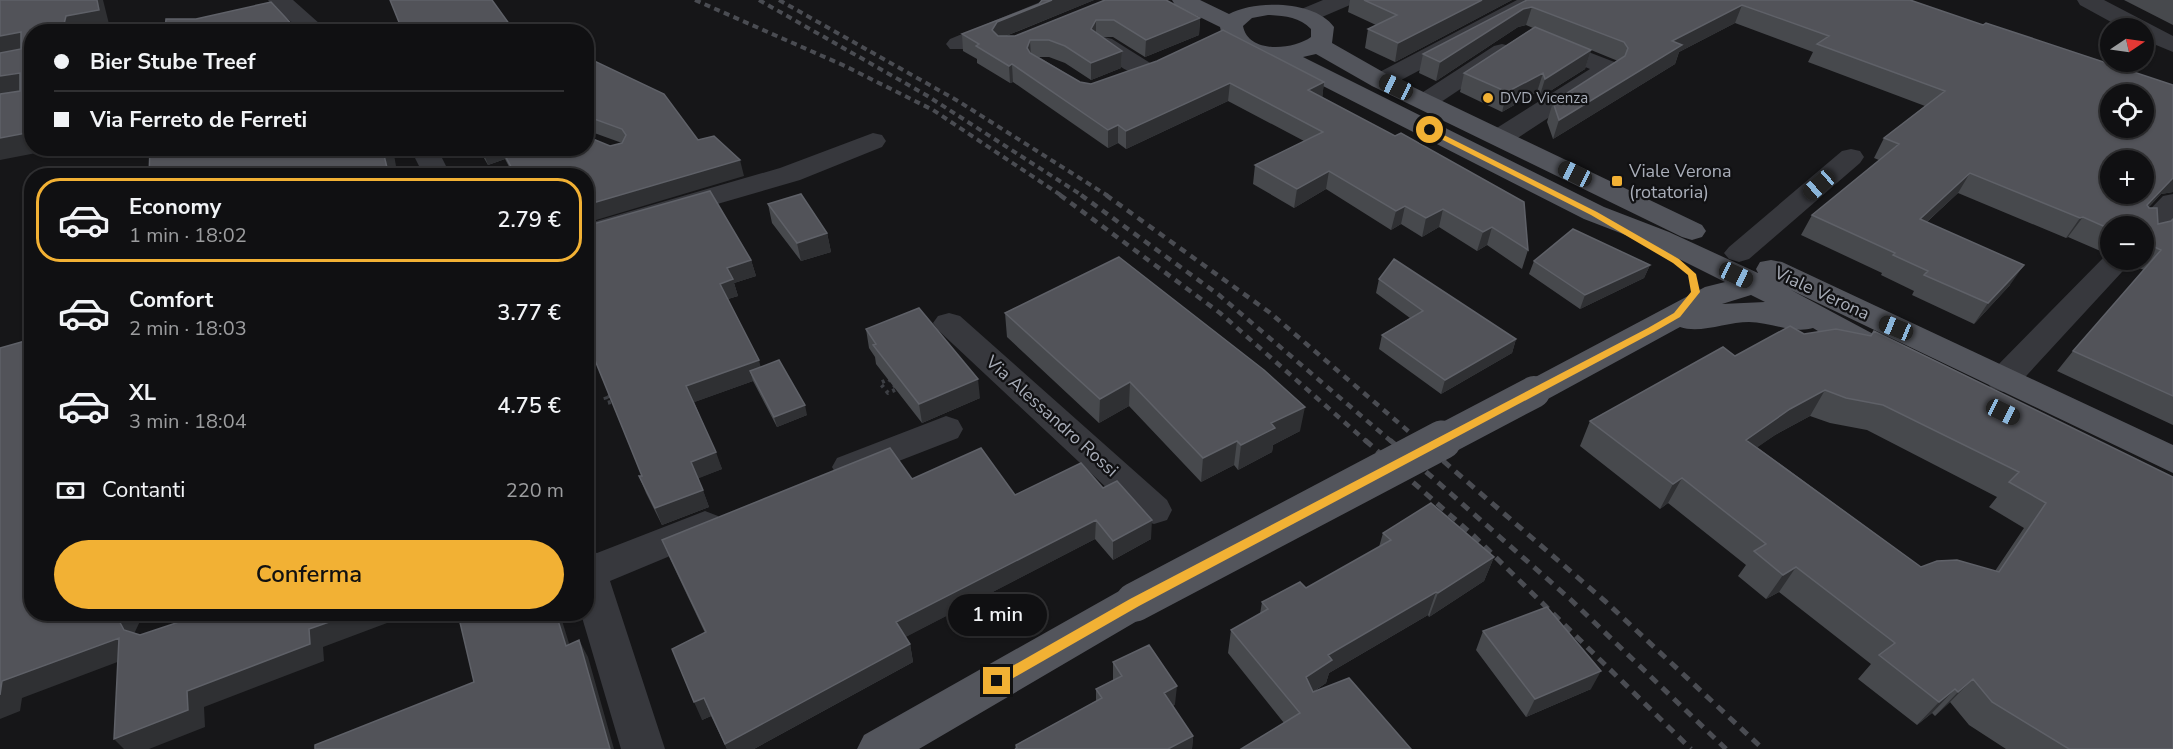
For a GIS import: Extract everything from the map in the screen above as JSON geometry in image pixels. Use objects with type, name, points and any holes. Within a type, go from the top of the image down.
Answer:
[{"type":"main road","points":[[1183,0],[1229,28]]},
{"type":"main road","points":[[1205,0],[1229,28],[1234,38],[1250,48],[1278,54],[1303,52],[1318,45],[1324,32],[1320,24],[1308,15],[1280,9],[1229,28]]},
{"type":"main road","name":"Viale Verona","points":[[1318,45],[1382,81],[1739,254],[1886,338],[1908,364]]},
{"type":"main road","name":"Viale Verona","points":[[1278,54],[1594,213],[1659,238],[1755,284]]},
{"type":"main road","points":[[1594,213],[1676,261],[1692,274],[1696,292],[1664,322]]},
{"type":"main road","points":[[879,749],[1134,602],[1716,294],[1767,280],[1791,285],[1886,338]]},
{"type":"main road","name":"Viale Verona","points":[[1664,322],[1722,313],[1758,312],[1791,316],[1886,338],[2003,380],[2173,459]]},
{"type":"street","points":[[1308,15],[1342,0]]},
{"type":"street","points":[[1382,81],[1534,0]]},
{"type":"street","points":[[2088,0],[2120,18]]},
{"type":"street","points":[[202,24],[283,3],[308,24]]},
{"type":"street","points":[[958,44],[1070,9]]},
{"type":"street","points":[[1007,46],[1070,9]]},
{"type":"street","points":[[2154,36],[2173,45]]},
{"type":"street","points":[[1426,101],[1522,37],[1608,68],[1501,137]]},
{"type":"street","points":[[1104,44],[1157,66],[1118,82]]},
{"type":"street","points":[[594,231],[790,174],[873,141]]},
{"type":"street","points":[[1739,254],[1851,157]]},
{"type":"street","points":[[2154,222],[2173,202]]},
{"type":"street","points":[[2003,380],[2108,270]]},
{"type":"street","name":"Via Alessandro Rossi","points":[[949,323],[1154,510]]},
{"type":"street","points":[[816,481],[946,429]]},
{"type":"street","points":[[594,567],[741,512]]},
{"type":"street","points":[[594,589],[643,749]]},
{"type":"building","points":[[0,0],[97,0],[99,10],[66,16],[64,24],[24,24],[24,134],[0,138],[0,94],[20,91],[20,73],[0,76],[0,53],[21,49],[21,32],[0,36]]},
{"type":"building","points":[[390,0],[492,0],[509,24],[400,24]]},
{"type":"building","points":[[1042,0],[1052,0],[997,22],[992,30],[998,36],[1015,36],[1105,0],[1166,0],[1200,18],[1146,40],[1114,20],[1096,20],[1091,29],[1122,51],[1091,63],[1065,46],[1049,40],[1030,40],[1027,48],[1030,53],[1080,82],[1091,84],[1157,61],[1223,30],[1324,82],[1308,90],[1395,136],[1401,133],[1524,202],[1528,250],[1492,227],[1483,232],[1443,209],[1426,218],[1405,206],[1396,211],[1329,171],[1297,189],[1255,165],[1323,132],[1230,83],[1126,131],[1118,125],[1108,130],[1012,64],[1009,66],[976,46],[979,44],[962,34],[1039,4]]},
{"type":"building","points":[[1364,0],[1482,0],[1398,43],[1368,29],[1397,15]]},
{"type":"building","points":[[1527,0],[1910,0],[2100,61],[2100,72],[2134,72],[2173,85],[2173,178],[2154,198],[2154,150],[2100,150],[2100,204],[2148,204],[2149,208],[2157,208],[2158,224],[2173,219],[2173,396],[2073,351],[2144,270],[2154,270],[2154,258],[2161,250],[2154,247],[2154,216],[2100,216],[2100,225],[1970,173],[1920,219],[2024,265],[1988,303],[1924,275],[1928,271],[1893,255],[1895,253],[1812,215],[1899,144],[1884,138],[1945,91],[1817,44],[1829,36],[1742,5],[1672,41],[1682,45],[1559,120],[1553,102],[1625,56],[1628,48],[1624,42],[1532,7],[1523,9],[1440,62],[1423,54]]},
{"type":"building","points":[[271,2],[292,24],[166,24],[166,19],[196,19]]},
{"type":"building","points":[[1535,27],[1591,50],[1545,79],[1543,73],[1507,92],[1464,73]]},
{"type":"building","points":[[594,61],[664,94],[698,140],[714,136],[740,160],[594,203],[594,168],[512,168],[505,156],[594,156],[594,139],[610,146],[622,143],[626,135],[622,129],[594,119]]},
{"type":"building","points":[[150,156],[384,156],[387,168],[149,168]]},
{"type":"building","points":[[710,191],[751,260],[727,268],[733,279],[720,284],[759,360],[686,386],[716,452],[691,462],[703,490],[655,508],[639,476],[642,476],[594,358],[594,224]]},
{"type":"building","points":[[801,194],[827,233],[797,243],[768,204]]},
{"type":"building","points":[[1573,229],[1650,265],[1585,295],[1534,261]]},
{"type":"building","points":[[1119,257],[1264,370],[1305,407],[1271,423],[1275,428],[1241,445],[1237,441],[1203,458],[1130,382],[1100,399],[1005,313]]},
{"type":"building","points":[[1394,259],[1516,339],[1445,380],[1382,335],[1423,311],[1379,279]]},
{"type":"building","points":[[919,308],[978,379],[919,404],[873,345],[876,344],[866,329]]},
{"type":"building","points":[[1790,326],[1804,334],[1836,329],[1871,336],[1874,331],[2173,477],[2173,749],[2069,749],[1992,702],[1973,679],[1958,692],[1955,689],[1939,702],[1879,655],[1895,643],[1796,567],[1783,575],[1754,551],[1766,544],[1682,478],[1673,484],[1590,421],[1723,347],[1735,356]],"holes":[[[1825,390],[1846,398],[1883,405],[2019,472],[2009,482],[2046,503],[1999,572],[1957,560],[1937,561],[1921,567],[1746,440],[1790,409]]]},
{"type":"building","points":[[24,341],[24,621],[119,621],[124,630],[140,635],[182,621],[332,621],[309,629],[310,644],[187,691],[188,710],[114,739],[119,638],[2,681],[0,695],[0,348]]},
{"type":"building","points":[[779,360],[805,405],[774,417],[750,371]]},
{"type":"building","points":[[890,448],[912,479],[981,448],[1015,495],[1081,463],[1103,488],[1117,481],[1152,520],[1113,541],[1096,520],[896,622],[910,644],[725,744],[704,698],[694,702],[672,649],[706,632],[662,540]]},
{"type":"building","points":[[1431,503],[1494,557],[1438,593],[1436,592],[1328,655],[1332,660],[1306,677],[1313,692],[1349,678],[1411,749],[1241,749],[1300,713],[1231,630],[1268,609],[1262,602],[1300,582],[1306,588],[1391,540],[1383,533]]},
{"type":"building","points":[[1547,607],[1601,671],[1535,699],[1483,631]]},
{"type":"building","points":[[460,621],[558,621],[566,646],[579,640],[610,749],[315,749],[315,745],[474,682]]},
{"type":"building","points":[[1149,645],[1177,686],[1164,693],[1193,736],[1168,749],[1015,749],[1016,745],[1102,698],[1096,689],[1122,676],[1113,662]]},
{"type":"railway","points":[[695,0],[845,66],[933,110],[1062,196]]},
{"type":"railway","points":[[759,0],[926,95],[1083,196]]},
{"type":"railway","points":[[779,0],[958,101],[1108,196]]},
{"type":"railway","points":[[1060,195],[1220,313],[1367,442]]},
{"type":"railway","points":[[1081,195],[1219,295],[1392,442]]},
{"type":"railway","points":[[1106,195],[1269,312],[1421,442]]},
{"type":"railway","points":[[1365,440],[1474,536],[1691,749]]},
{"type":"railway","points":[[1390,440],[1570,599],[1726,749]]},
{"type":"railway","points":[[1419,440],[1606,602],[1763,749]]},
{"type":"place","name":"DVD Vicenza","points":[[1488,98]]},
{"type":"place","name":"Viale Verona (rotatoria)","points":[[1617,181]]},
{"type":"route","points":[[997,681],[1134,602],[1651,330],[1677,315],[1696,292],[1692,274],[1676,261],[1594,213],[1430,130]]}]
